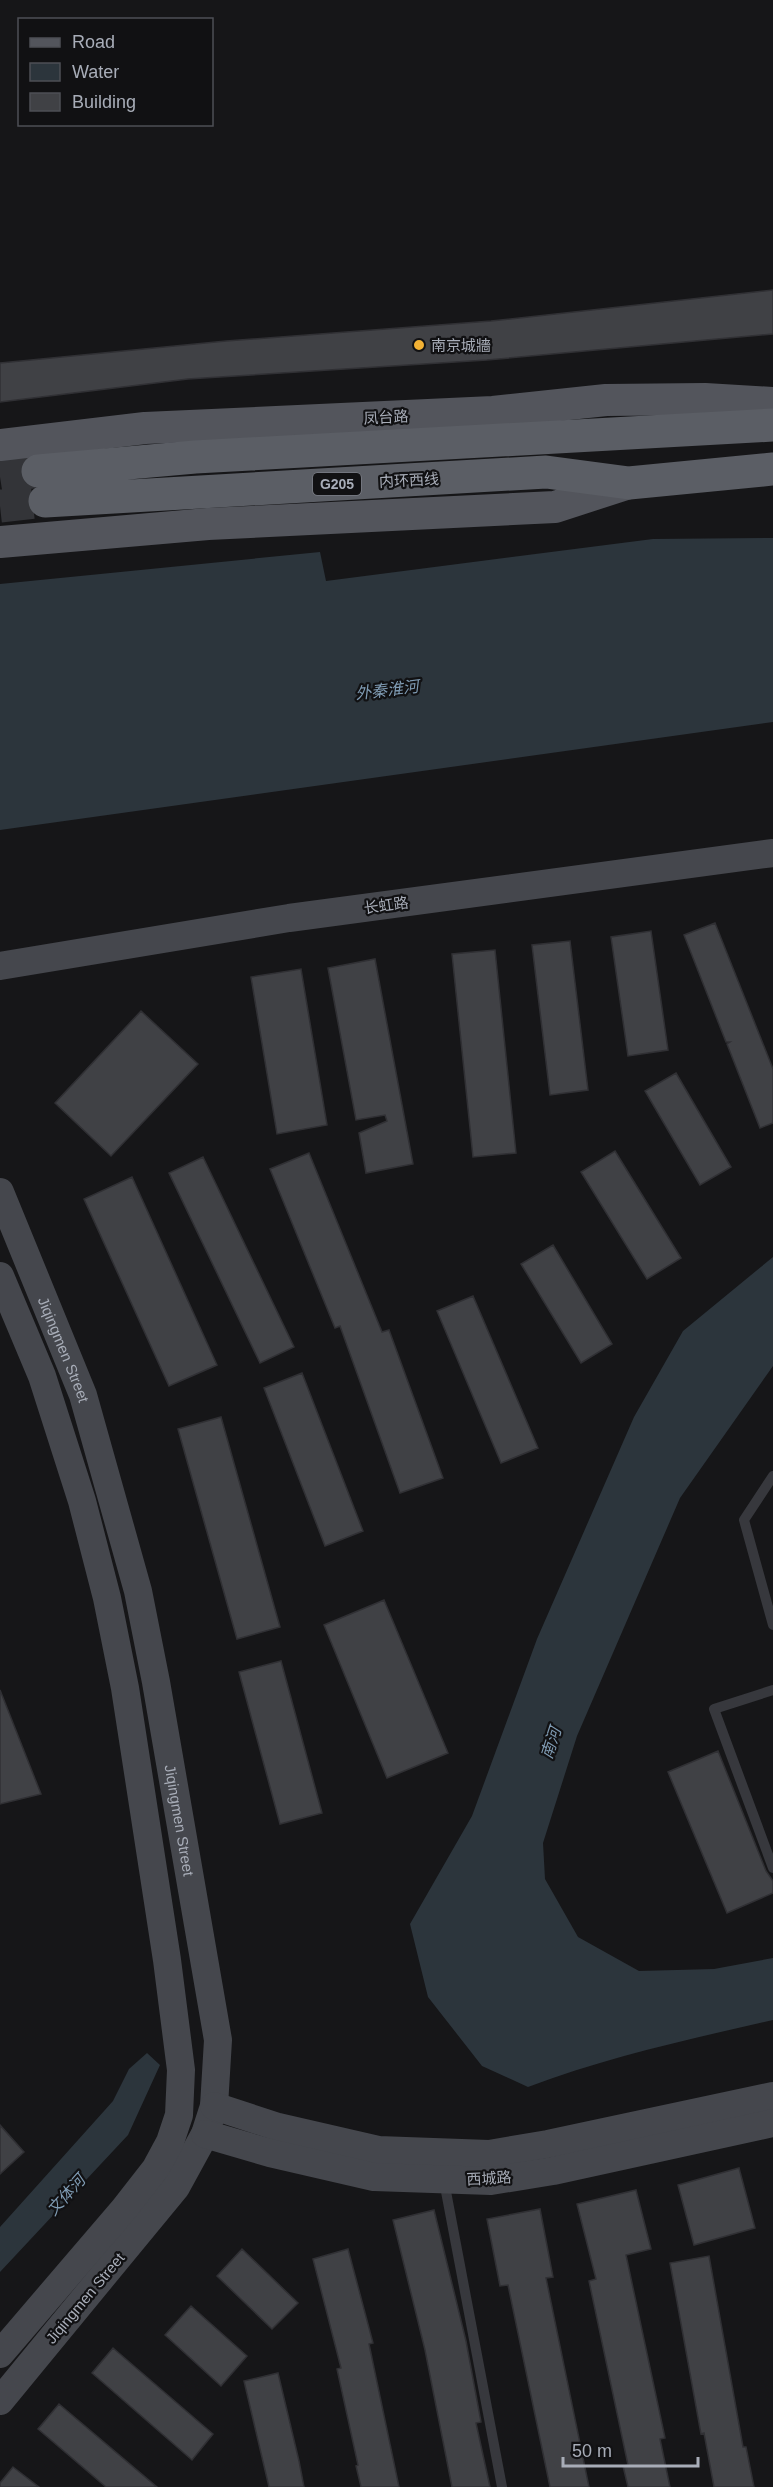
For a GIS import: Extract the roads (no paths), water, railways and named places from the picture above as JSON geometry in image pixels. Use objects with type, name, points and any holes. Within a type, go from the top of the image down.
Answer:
[{"type":"highway","points":[[618,435],[773,405]]},
{"type":"highway","points":[[618,435],[773,425]]},
{"type":"highway","name":"内环西线","points":[[618,435],[195,457],[41,486],[546,472],[629,483],[773,469]]},
{"type":"main road","name":"凤台路","points":[[0,446],[145,428],[493,412],[606,400],[705,399],[773,405]]},
{"type":"main road","points":[[0,541],[208,524],[555,507],[629,483]]},
{"type":"main road","name":"长虹路","points":[[0,966],[289,918],[773,853]]},
{"type":"main road","name":"Jiqingmen Street","points":[[0,1192],[83,1395],[138,1592],[201,1934],[218,2040],[214,2106],[205,2134],[176,2187],[0,2401]]},
{"type":"main road","name":"Jiqingmen Street","points":[[0,1276],[42,1376],[82,1501],[107,1598],[125,1688],[167,1960],[181,2070],[179,2115],[170,2142],[156,2168],[124,2209],[0,2354]]},
{"type":"main road","name":"西城路","points":[[214,2106],[278,2127],[378,2150],[489,2154],[548,2144],[773,2096]]},
{"type":"main road","name":"西城路","points":[[205,2134],[280,2156],[374,2177],[491,2181],[553,2171],[773,2123]]},
{"type":"lane","points":[[773,1476],[744,1520],[773,1625]]},
{"type":"lane","points":[[773,1690],[714,1709],[773,1868]]},
{"type":"lane","points":[[444,2179],[502,2487]]},
{"type":"water","name":"外秦淮河","points":[[773,538],[773,722],[0,830],[0,584],[320,552],[326,581],[653,539]]},
{"type":"water","name":"南河","points":[[773,1257],[773,1366],[680,1498],[577,1736],[543,1843],[545,1879],[578,1937],[639,1971],[714,1969],[773,1958],[773,2020],[618,2058],[528,2087],[482,2066],[428,1997],[410,1924],[472,1816],[537,1639],[634,1417],[683,1331]]},
{"type":"water","name":"文体河","points":[[147,2053],[160,2065],[128,2135],[0,2272],[0,2227],[113,2101],[129,2069]]},
{"type":"tunnel","points":[[0,477],[38,471]]},
{"type":"tunnel","points":[[0,506],[45,501]]},
{"type":"place","name":"南京城牆","points":[[419,345]]}]
